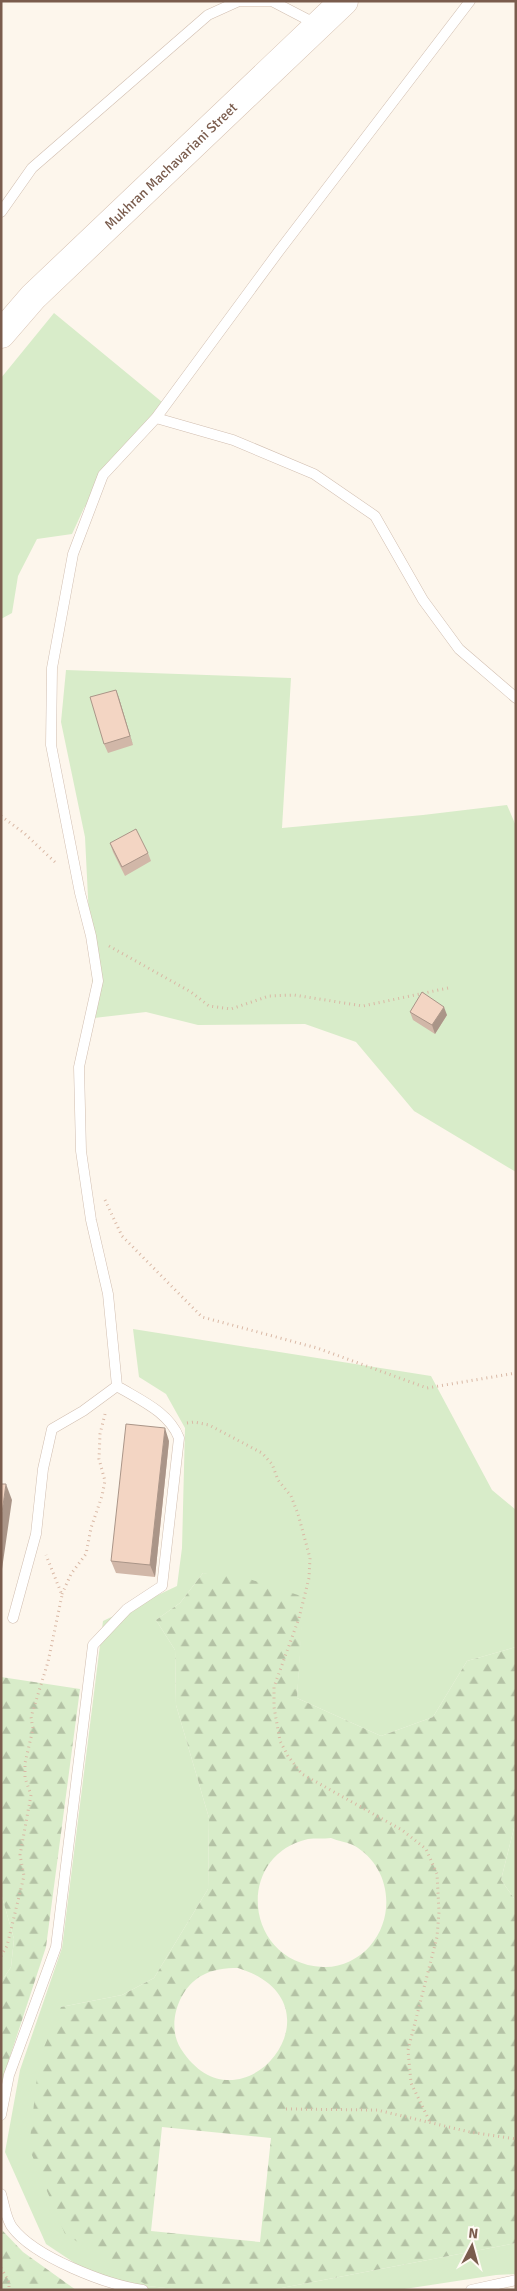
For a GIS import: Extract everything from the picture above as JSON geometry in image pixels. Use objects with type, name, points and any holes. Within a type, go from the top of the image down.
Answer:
[{"type":"main road","name":"Mukhran Machavariani Street","points":[[1,334],[33,297],[344,1]]},
{"type":"lane","points":[[1,212],[32,168],[208,15],[240,2],[272,1],[319,25]]},
{"type":"lane","points":[[117,1386],[108,1294],[91,1220],[80,1151],[79,1067],[98,981],[91,936],[80,893],[51,745],[52,668],[73,554],[104,475],[156,418],[279,251],[470,1]]},
{"type":"lane","points":[[156,418],[232,440],[314,474],[375,516],[423,600],[459,649],[516,698]]},
{"type":"lane","points":[[13,1618],[36,1534],[43,1469],[52,1429],[83,1411],[117,1386]]},
{"type":"lane","points":[[1,2115],[9,2075],[56,1947],[93,1645],[127,1610],[162,1586],[179,1438],[174,1426],[163,1415],[117,1386]]},
{"type":"lane","points":[[1,2194],[11,2226],[31,2245],[76,2270],[125,2287],[143,2290]]},
{"type":"lane","points":[[472,2290],[516,2280]]},
{"type":"path","points":[[1,816],[51,856],[80,893]]},
{"type":"path","points":[[91,936],[191,992],[209,1006],[231,1010],[269,996],[294,995],[362,1006],[448,988]]},
{"type":"path","points":[[102,1193],[122,1236],[202,1317],[317,1348],[427,1388],[516,1373]]},
{"type":"path","points":[[1,1956],[7,1946],[24,1876],[20,1855],[32,1795],[25,1778],[33,1729],[31,1717],[48,1662],[62,1595],[72,1574],[86,1554],[102,1496],[105,1481],[99,1459],[107,1393]]},
{"type":"path","points":[[174,1426],[194,1422],[209,1425],[262,1453],[272,1464],[278,1480],[291,1496],[298,1514],[310,1558],[309,1578],[299,1618],[274,1687],[274,1708],[280,1741],[288,1756],[302,1774],[402,1830],[426,1849],[437,1874],[439,1912],[437,1938],[408,2050],[411,2083],[430,2122]]},
{"type":"path","points":[[36,1534],[62,1595]]},
{"type":"path","points":[[286,2109],[377,2110],[470,2132],[516,2139]]},
{"type":"path","points":[[1,2268],[9,2282],[9,2290]]},
{"type":"green space","points":[[54,313],[162,402],[84,508],[72,534],[37,539],[18,576],[12,613],[1,619],[1,378]]},
{"type":"green space","points":[[66,670],[291,678],[282,828],[507,805],[516,826],[516,1172],[414,1111],[356,1042],[305,1024],[198,1025],[146,1012],[94,1018],[85,837],[61,722]]},
{"type":"green space","points":[[133,1329],[431,1376],[492,1490],[516,1510],[516,1647],[467,1661],[433,1717],[381,1736],[297,1698],[303,1597],[203,1573],[180,1603],[156,1620],[175,1650],[176,1705],[209,1818],[208,1889],[154,1978],[122,1995],[61,2007],[148,2286],[184,2290],[115,2290],[46,2244],[5,2152],[20,2070],[62,1948],[103,1621],[177,1586],[182,1548],[185,1428],[166,1394],[139,1377]]},
{"type":"green space","points":[[203,1573],[246,1578],[304,1597],[297,1698],[381,1736],[433,1717],[467,1661],[516,1647],[516,1820],[501,1880],[516,1901],[516,2243],[271,2290],[184,2290],[148,2286],[65,2234],[29,2148],[39,2059],[61,2007],[122,1995],[154,1978],[208,1889],[209,1818],[176,1705],[175,1650],[156,1620],[180,1603]],"holes":[[[331,1838],[353,1845],[375,1865],[386,1891],[386,1906],[379,1934],[366,1951],[355,1959],[342,1964],[323,1967],[297,1961],[277,1948],[264,1929],[258,1908],[259,1886],[268,1866],[284,1849],[308,1839]],[[238,1968],[271,1985],[285,2008],[286,2033],[274,2056],[255,2073],[231,2080],[205,2073],[181,2049],[175,2030],[177,2009],[186,1990],[201,1976],[219,1969]],[[162,2127],[271,2138],[260,2242],[151,2231]]]},
{"type":"green space","points":[[1,1677],[80,1689],[46,1947],[3,2078],[1,2091],[1,1982],[11,1967],[14,1939],[1,1893]]},
{"type":"green space","points":[[516,1820],[516,1901],[501,1880]]},
{"type":"green space","points":[[1,1893],[14,1939],[11,1967],[1,1982]]},
{"type":"green space","points":[[1,2229],[23,2252],[76,2290],[1,2290]]},
{"type":"green space","points":[[516,2243],[516,2274],[496,2275],[398,2290],[271,2290]]},
{"type":"building","points":[[116,690],[130,736],[104,744],[90,697]]},
{"type":"building","points":[[136,829],[148,853],[122,867],[110,843]]},
{"type":"building","points":[[422,992],[444,1007],[432,1025],[410,1012]]},
{"type":"building","points":[[126,1424],[165,1428],[150,1565],[111,1561]]},
{"type":"building","points":[[1,1484],[6,1484],[1,1520]]}]
